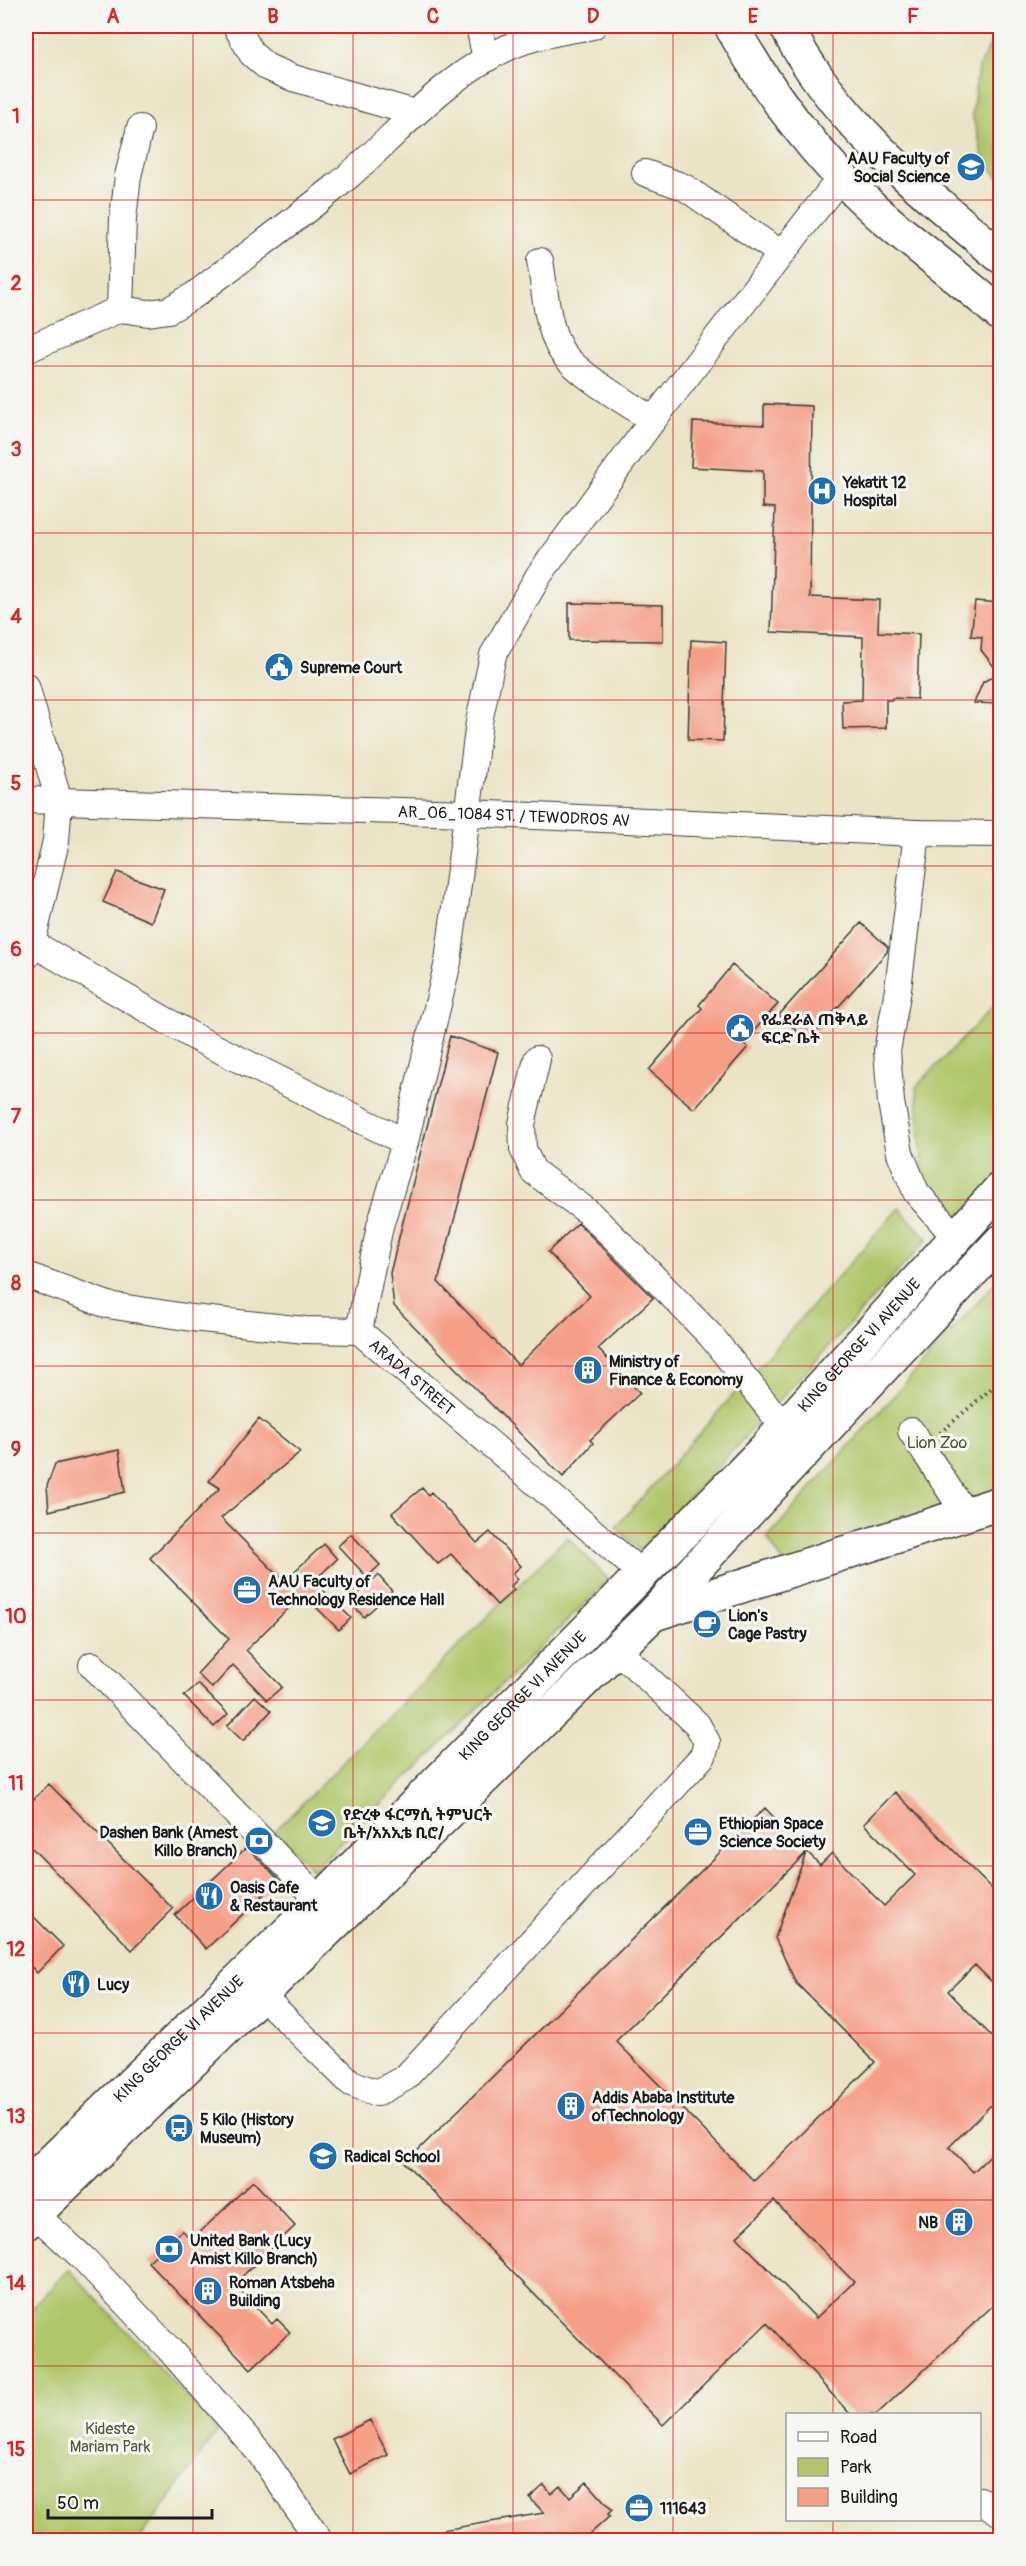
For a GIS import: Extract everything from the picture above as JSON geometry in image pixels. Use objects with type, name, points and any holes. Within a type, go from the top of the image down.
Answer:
[{"type":"main road","points":[[731,26],[751,61],[783,106],[841,177],[897,229],[962,279],[1000,314]]},
{"type":"main road","points":[[786,26],[820,81],[859,130],[924,193],[1000,256]]},
{"type":"main road","name":"KING GEORGE VI AVENUE","points":[[330,1911],[607,1607],[784,1427],[1000,1189]]},
{"type":"main road","name":"KING GEORGE VI AVENUE","points":[[28,2208],[252,1985],[330,1911],[617,1650],[1000,1242]]},
{"type":"main road","points":[[896,1304],[924,1322]]},
{"type":"main road","points":[[607,1607],[652,1615],[1000,1503]]},
{"type":"street","points":[[236,26],[252,54],[267,67],[293,78],[415,113]]},
{"type":"street","points":[[479,26],[486,59]]},
{"type":"street","points":[[26,350],[120,309],[148,313],[169,310],[193,296],[339,184],[448,83],[510,47],[548,34],[593,26]]},
{"type":"street","points":[[120,309],[123,218],[128,176],[140,128]]},
{"type":"street","points":[[645,173],[684,186],[780,253]]},
{"type":"street","points":[[358,1331],[380,1226],[405,1142],[448,962],[479,722],[493,656],[539,575],[653,420],[841,177]]},
{"type":"street","points":[[540,261],[551,326],[559,348],[568,360],[604,388],[653,420]]},
{"type":"street","points":[[26,686],[59,801],[56,841],[29,950],[198,1039],[405,1142]]},
{"type":"street","name":"AR_06_1084 ST. / TEWODROS AV","points":[[26,800],[469,813],[917,833],[1000,834]]},
{"type":"street","points":[[917,833],[899,979],[887,1051],[891,1102],[900,1153],[916,1192],[955,1237]]},
{"type":"street","points":[[537,1059],[522,1124],[523,1149],[533,1171],[588,1212],[638,1261],[711,1336],[784,1427],[807,1450]]},
{"type":"street","name":"ARADA STREET","points":[[26,1275],[108,1305],[192,1318],[305,1330],[358,1331],[641,1573]]},
{"type":"street","points":[[917,1440],[958,1503]]},
{"type":"street","points":[[252,1985],[351,2083],[377,2092],[405,2078],[703,1756],[707,1742],[697,1724],[617,1650]]},
{"type":"street","points":[[92,1665],[330,1911]]},
{"type":"street","points":[[28,2208],[84,2259],[169,2349],[259,2452],[319,2541]]},
{"type":"street","points":[[981,2501],[1000,2512]]},
{"type":"path","points":[[917,1440],[1000,1381]]},
{"type":"green space","points":[[1000,26],[1000,180],[984,160],[972,114],[978,68]]},
{"type":"green space","points":[[994,1006],[1000,1006],[1000,1174],[959,1219],[923,1177],[916,1087]]},
{"type":"green space","points":[[899,1208],[928,1239],[640,1551],[616,1527]]},
{"type":"green space","name":"Lion Zoo","points":[[1000,1277],[1000,1487],[787,1568],[767,1538]]},
{"type":"green space","points":[[567,1537],[609,1580],[313,1870],[275,1831]]},
{"type":"green space","name":"Kideste Mariam Park","points":[[69,2269],[218,2431],[139,2540],[26,2540],[26,2314]]},
{"type":"building","points":[[764,404],[812,406],[810,597],[879,600],[878,632],[919,634],[917,699],[892,698],[892,700],[886,700],[886,728],[843,729],[842,701],[862,700],[863,637],[771,632],[775,508],[763,507],[763,471],[691,467],[693,422],[764,425]]},
{"type":"building","points":[[975,601],[1000,603],[1000,704],[974,703],[983,682],[999,673],[981,650],[982,637],[971,636]]},
{"type":"building","points":[[569,603],[663,605],[663,641],[569,640]]},
{"type":"building","points":[[691,640],[726,642],[723,741],[688,740]]},
{"type":"building","points":[[117,872],[164,889],[151,922],[103,902]]},
{"type":"building","points":[[861,923],[888,947],[887,952],[808,1041],[779,1015]]},
{"type":"building","points":[[732,965],[778,1004],[743,1043],[748,1047],[694,1109],[649,1070],[702,1008],[699,1005]]},
{"type":"building","points":[[450,1036],[498,1052],[438,1282],[518,1365],[590,1296],[548,1252],[578,1223],[653,1298],[598,1349],[640,1393],[590,1440],[593,1443],[563,1477],[394,1306],[390,1273]]},
{"type":"building","points":[[259,1419],[300,1452],[221,1518],[284,1581],[324,1544],[337,1559],[314,1581],[351,1618],[339,1630],[303,1594],[246,1650],[282,1687],[267,1700],[233,1665],[212,1688],[197,1674],[229,1639],[150,1558],[220,1488],[209,1481]]},
{"type":"building","points":[[119,1450],[125,1492],[49,1511],[47,1486],[55,1464]]},
{"type":"building","points":[[422,1488],[428,1495],[431,1492],[477,1543],[490,1532],[521,1566],[513,1573],[518,1579],[511,1586],[514,1590],[497,1605],[451,1554],[438,1564],[392,1513]]},
{"type":"building","points":[[351,1534],[380,1565],[367,1577],[338,1546]]},
{"type":"building","points":[[378,1575],[392,1591],[364,1617],[350,1602]]},
{"type":"building","points":[[198,1684],[228,1714],[214,1727],[184,1696]]},
{"type":"building","points":[[255,1696],[271,1711],[243,1741],[227,1726]]},
{"type":"building","points":[[49,1784],[173,1909],[132,1950],[26,1842],[26,1807]]},
{"type":"building","name":"Addis Ababa Institute ofTechnology","points":[[895,1792],[1000,1897],[1000,1990],[975,1965],[948,1991],[1000,2045],[1000,2096],[949,2147],[973,2172],[1000,2146],[1000,2299],[878,2413],[849,2413],[767,2323],[663,2425],[405,2163],[765,1808],[820,1865],[832,1853],[884,1906],[915,1875],[864,1824]],"holes":[[[806,1853],[775,1938],[796,1983],[875,2062],[754,2181],[616,2041]],[[774,2201],[854,2282],[816,2318],[737,2237]]]},
{"type":"building","points":[[247,1847],[279,1880],[206,1949],[175,1915]]},
{"type":"building","points":[[26,1909],[63,1946],[37,1973],[26,1961]]},
{"type":"building","points":[[253,2181],[295,2226],[234,2284],[272,2324],[277,2319],[290,2332],[251,2369],[148,2262],[182,2230],[192,2240]]},
{"type":"building","points":[[370,2420],[388,2455],[350,2474],[332,2439]]},
{"type":"building","points":[[587,2482],[612,2510],[608,2514],[610,2516],[582,2541],[437,2541],[436,2531],[544,2513],[530,2498],[544,2485],[551,2494],[560,2486],[570,2497]]},
{"type":"place","name":"AAU Faculty of Social Science","points":[[971,167]]},
{"type":"place","name":"Yekatit 12 Hospital","points":[[822,491]]},
{"type":"place","name":"Supreme Court","points":[[279,667]]},
{"type":"place","name":"የፌደራል ጠቅላይ ፍርድ ቤት","points":[[740,1028]]},
{"type":"place","name":"Ministry of Finance & Economy","points":[[588,1370]]},
{"type":"place","name":"AAU Faculty of Technology Residence Hall","points":[[247,1590]]},
{"type":"place","name":"Lion's Cage Pastry","points":[[707,1624]]},
{"type":"place","name":"የድረቀ ፋርማሲ ትምህርት ቤት/አአኢቴ ቢሮ/","points":[[322,1823]]},
{"type":"place","name":"Ethiopian Space Science Society","points":[[698,1832]]},
{"type":"place","name":"Dashen Bank (Amest Killo Branch)","points":[[259,1841]]},
{"type":"place","name":"Oasis Cafe & Restaurant","points":[[209,1896]]},
{"type":"place","name":"Lucy","points":[[76,1984]]},
{"type":"place","name":"Addis Ababa Institute ofTechnology","points":[[571,2106]]},
{"type":"place","name":"5 Kilo (History Museum)","points":[[179,2128]]},
{"type":"place","name":"Radical School","points":[[323,2156]]},
{"type":"place","name":"NB","points":[[959,2222]]},
{"type":"place","name":"United Bank (Lucy Amist Killo Branch)","points":[[169,2249]]},
{"type":"place","name":"Roman Atsbeha Building","points":[[208,2291]]},
{"type":"place","name":"111643","points":[[639,2508]]}]
